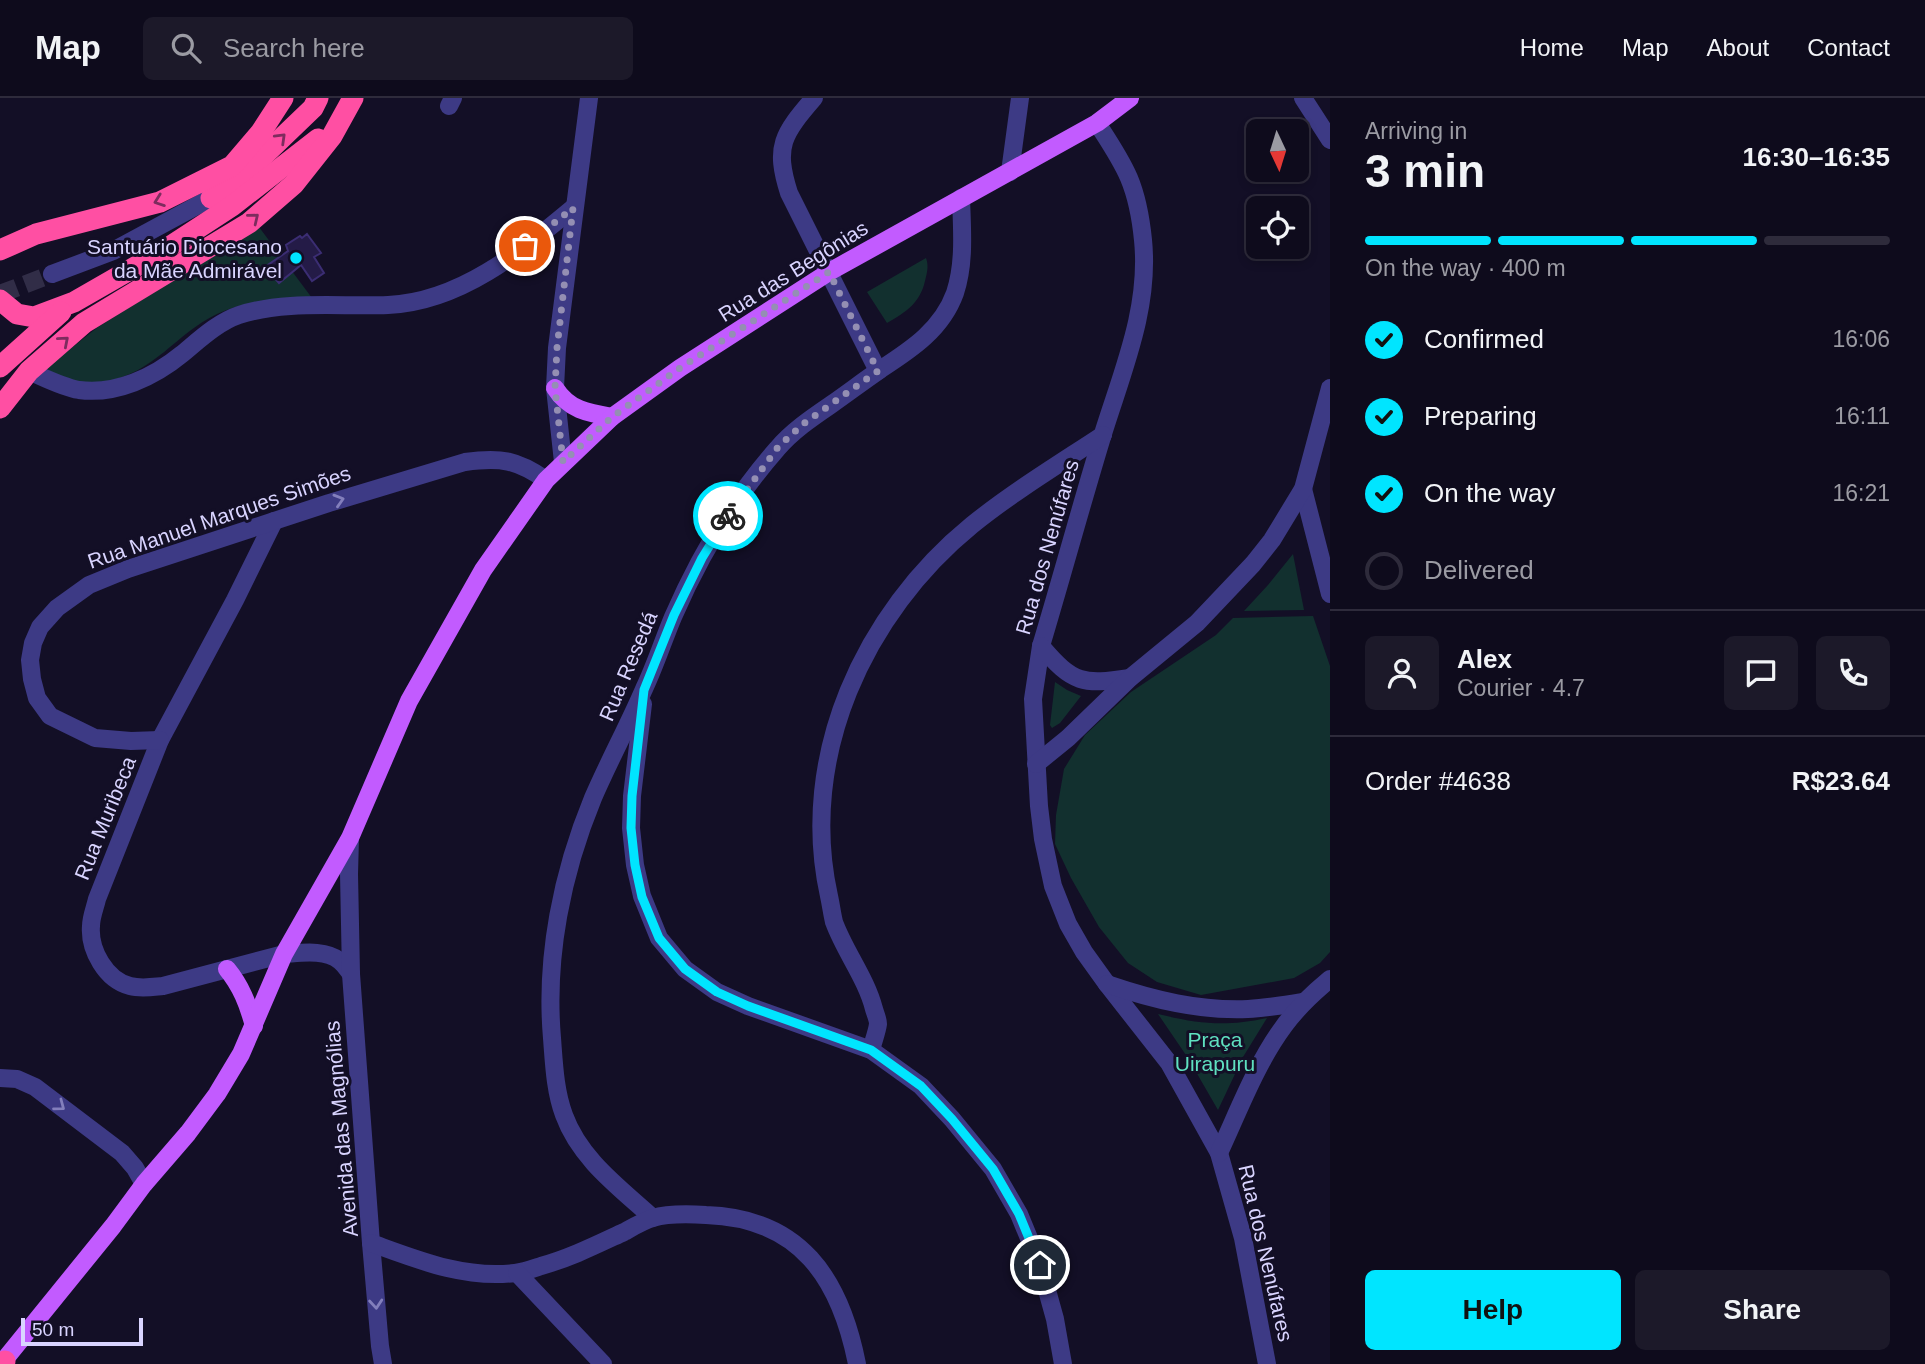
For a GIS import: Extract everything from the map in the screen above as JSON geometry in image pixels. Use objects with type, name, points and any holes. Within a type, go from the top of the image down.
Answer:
[{"type":"highway","points":[[211,198],[283,98]]},
{"type":"highway","points":[[211,198],[237,181],[313,108],[317,98]]},
{"type":"highway","points":[[0,408],[29,372],[84,323],[249,223],[294,184],[332,136],[353,98]]},
{"type":"highway","points":[[0,300],[18,314],[34,317],[74,302],[163,251],[232,206],[341,120]]},
{"type":"highway","points":[[0,250],[36,234],[160,202],[232,166]]},
{"type":"highway","points":[[0,367],[74,302]]},
{"type":"main road","name":"Rua das Begônias","points":[[546,480],[612,417],[680,368],[829,272],[1097,123],[1124,103],[1139,98]]},
{"type":"main road","points":[[555,388],[564,401],[590,414],[612,417]]},
{"type":"main road","name":"Avenida das Magnólias","points":[[3,1363],[218,1094],[241,1054],[284,954],[350,838],[409,701],[483,570],[546,480]]},
{"type":"main road","points":[[227,969],[244,994],[254,1026]]},
{"type":"street","points":[[563,462],[555,388],[559,319],[589,98]]},
{"type":"street","points":[[814,98],[790,128],[783,144],[780,157],[782,172],[789,193],[878,371]]},
{"type":"street","points":[[1010,172],[1020,98]]},
{"type":"street","points":[[1303,98],[1330,140]]},
{"type":"street","name":"Rua dos Nenúfares","points":[[1097,123],[1129,178],[1140,216],[1145,273],[1135,333],[1041,646],[1033,699],[1039,806],[1043,839],[1054,886],[1068,924],[1107,984]]},
{"type":"street","points":[[51,274],[113,251],[211,198]]},
{"type":"street","name":"Rua Resedá","points":[[653,1218],[581,1149],[564,1114],[555,1077],[550,1018],[553,956],[564,885],[593,799],[644,690],[674,615],[696,570],[734,506],[778,447],[803,424],[910,350],[933,330],[944,315],[955,293],[961,259],[961,198]]},
{"type":"street","points":[[29,372],[76,389],[95,391],[122,387],[176,359],[210,331],[238,315],[323,304],[390,305],[429,299],[459,288],[505,261],[573,208]]},
{"type":"street","points":[[1037,764],[1130,678],[1198,623],[1254,564],[1303,489],[1330,388]]},
{"type":"street","points":[[871,1050],[878,1023],[873,1004],[834,922],[824,876],[821,829],[825,772],[836,721],[856,672],[877,632],[902,597],[934,561],[971,525],[1103,435]]},
{"type":"street","name":"Rua Manuel Marques Simões","points":[[160,740],[94,738],[50,716],[37,698],[30,660],[40,627],[57,608],[89,585],[128,569],[465,461],[509,461],[526,466],[546,480]]},
{"type":"street","points":[[1303,489],[1330,594]]},
{"type":"street","name":"Rua Muribeca","points":[[274,521],[160,740],[97,899],[91,925],[92,941],[104,967],[116,979],[130,986],[163,986],[284,954]]},
{"type":"street","points":[[1041,646],[1059,667],[1075,678],[1102,682],[1130,678]]},
{"type":"street","points":[[644,690],[631,828],[642,897],[659,938],[685,969],[717,992],[748,1006],[871,1050],[921,1086],[993,1169],[1019,1214],[1040,1265],[1055,1319],[1063,1364]]},
{"type":"street","name":"Avenida das Magnólias","points":[[350,838],[351,974],[371,1243],[458,1272],[487,1275],[517,1273],[568,1258],[653,1218],[690,1214],[727,1215],[754,1221],[776,1230],[800,1247],[832,1287],[845,1315],[858,1364]]},
{"type":"street","points":[[284,954],[328,955],[339,960],[351,974]]},
{"type":"street","points":[[1219,1153],[1261,1061],[1303,1002],[1330,979]]},
{"type":"street","points":[[1107,984],[1145,997],[1217,1009],[1249,1009],[1303,1002]]},
{"type":"street","points":[[1107,984],[1169,1063],[1219,1153]]},
{"type":"street","points":[[0,1078],[17,1079],[36,1087],[122,1153],[144,1184]]},
{"type":"street","name":"Rua dos Nenúfares","points":[[1219,1153],[1243,1238],[1268,1364]]},
{"type":"street","points":[[371,1243],[383,1364]]},
{"type":"street","points":[[517,1273],[603,1364]]},
{"type":"green space","points":[[259,227],[312,298],[252,303],[228,309],[202,322],[151,362],[122,377],[85,385],[69,382],[48,372],[46,368],[98,327]]},
{"type":"green space","points":[[926,258],[927,272],[920,295],[906,311],[887,323],[867,292]]},
{"type":"green space","points":[[1293,554],[1304,610],[1244,611],[1268,585]]},
{"type":"green space","points":[[1313,616],[1330,666],[1330,952],[1320,963],[1294,978],[1201,995],[1157,982],[1128,963],[1099,927],[1055,844],[1056,815],[1064,769],[1085,735],[1131,692],[1216,635],[1233,618]]},
{"type":"green space","points":[[1055,682],[1081,696],[1060,723],[1052,728],[1050,725]]},
{"type":"green space","name":"Praça Uirapuru","points":[[1158,1014],[1212,1023],[1238,1023],[1267,1018],[1243,1057],[1218,1110],[1188,1058]]},
{"type":"building","name":"Santuário Diocesano da Mãe Admirável","points":[[307,234],[321,253],[314,257],[324,273],[312,281],[301,265],[279,283],[265,267],[288,251],[286,245]]},
{"type":"tunnel","points":[[0,294],[52,274]]},
{"type":"way so far","points":[[525,246],[573,208],[559,319],[555,388],[563,462],[612,417],[680,368],[829,272],[878,371],[803,424],[778,447],[728,516]]},
{"type":"place","name":"Santuário Diocesano da Mãe Admirável","points":[[296,258]]},
{"type":"route","points":[[728,516],[702,558],[674,615],[644,690],[631,828],[642,897],[659,938],[685,969],[717,992],[748,1006],[871,1050],[921,1086],[993,1169],[1019,1214],[1040,1265]]}]
